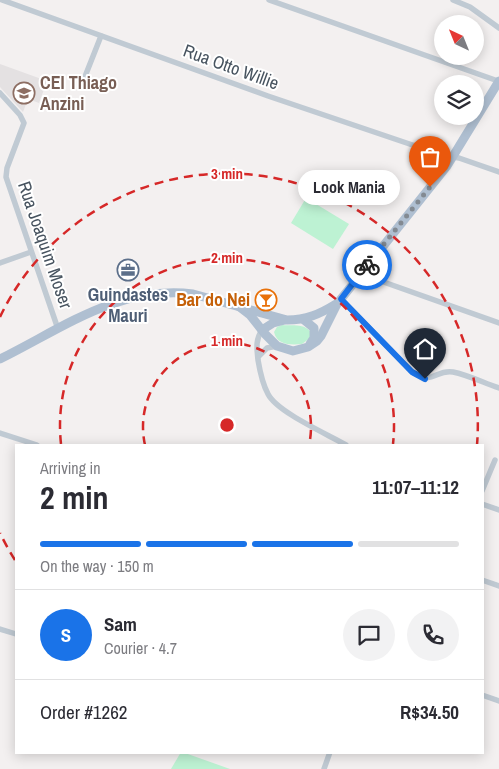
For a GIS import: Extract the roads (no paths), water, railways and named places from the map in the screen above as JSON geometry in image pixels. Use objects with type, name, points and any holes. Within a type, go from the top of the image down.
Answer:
[{"type":"main road","points":[[237,305],[265,328],[269,339],[277,346],[293,351],[308,347],[321,336],[339,301],[388,237],[427,192],[499,81]]},
{"type":"main road","points":[[0,359],[100,307],[146,294],[180,292],[193,294],[287,320]]},
{"type":"main road","points":[[265,328],[277,321],[303,319],[325,311],[339,301]]},
{"type":"main road","points":[[303,319],[314,328],[315,333],[308,347]]},
{"type":"street","name":"Rua Otto Willie","points":[[2,0],[268,96],[499,172]]},
{"type":"street","points":[[269,0],[499,81]]},
{"type":"street","points":[[453,0],[470,6],[499,28]]},
{"type":"street","points":[[84,79],[101,36]]},
{"type":"street","name":"Rua Joaquim Moser","points":[[0,93],[20,115],[24,123],[7,168],[6,177],[58,329]]},
{"type":"street","points":[[0,263],[31,252]]},
{"type":"street","points":[[361,274],[499,323]]},
{"type":"street","points":[[339,301],[419,377],[425,379],[432,378],[445,372],[451,372],[499,388]]},
{"type":"street","points":[[265,328],[257,342],[260,376],[268,396],[284,411],[344,444]]},
{"type":"street","points":[[258,357],[267,348],[277,346]]},
{"type":"street","points":[[0,433],[34,444]]},
{"type":"street","points":[[484,486],[495,460]]},
{"type":"street","points":[[484,505],[499,510]]},
{"type":"street","points":[[484,581],[499,586]]},
{"type":"street","points":[[0,629],[15,634]]},
{"type":"street","points":[[484,696],[499,701]]},
{"type":"street","points":[[325,769],[329,754]]},
{"type":"place","name":"CEI Thiago Anzini","points":[[24,93]]},
{"type":"place","name":"Look Mania","points":[[430,187]]},
{"type":"place","name":"Guindastes Mauri","points":[[128,270]]},
{"type":"place","name":"Bar do Nei","points":[[266,300]]}]
